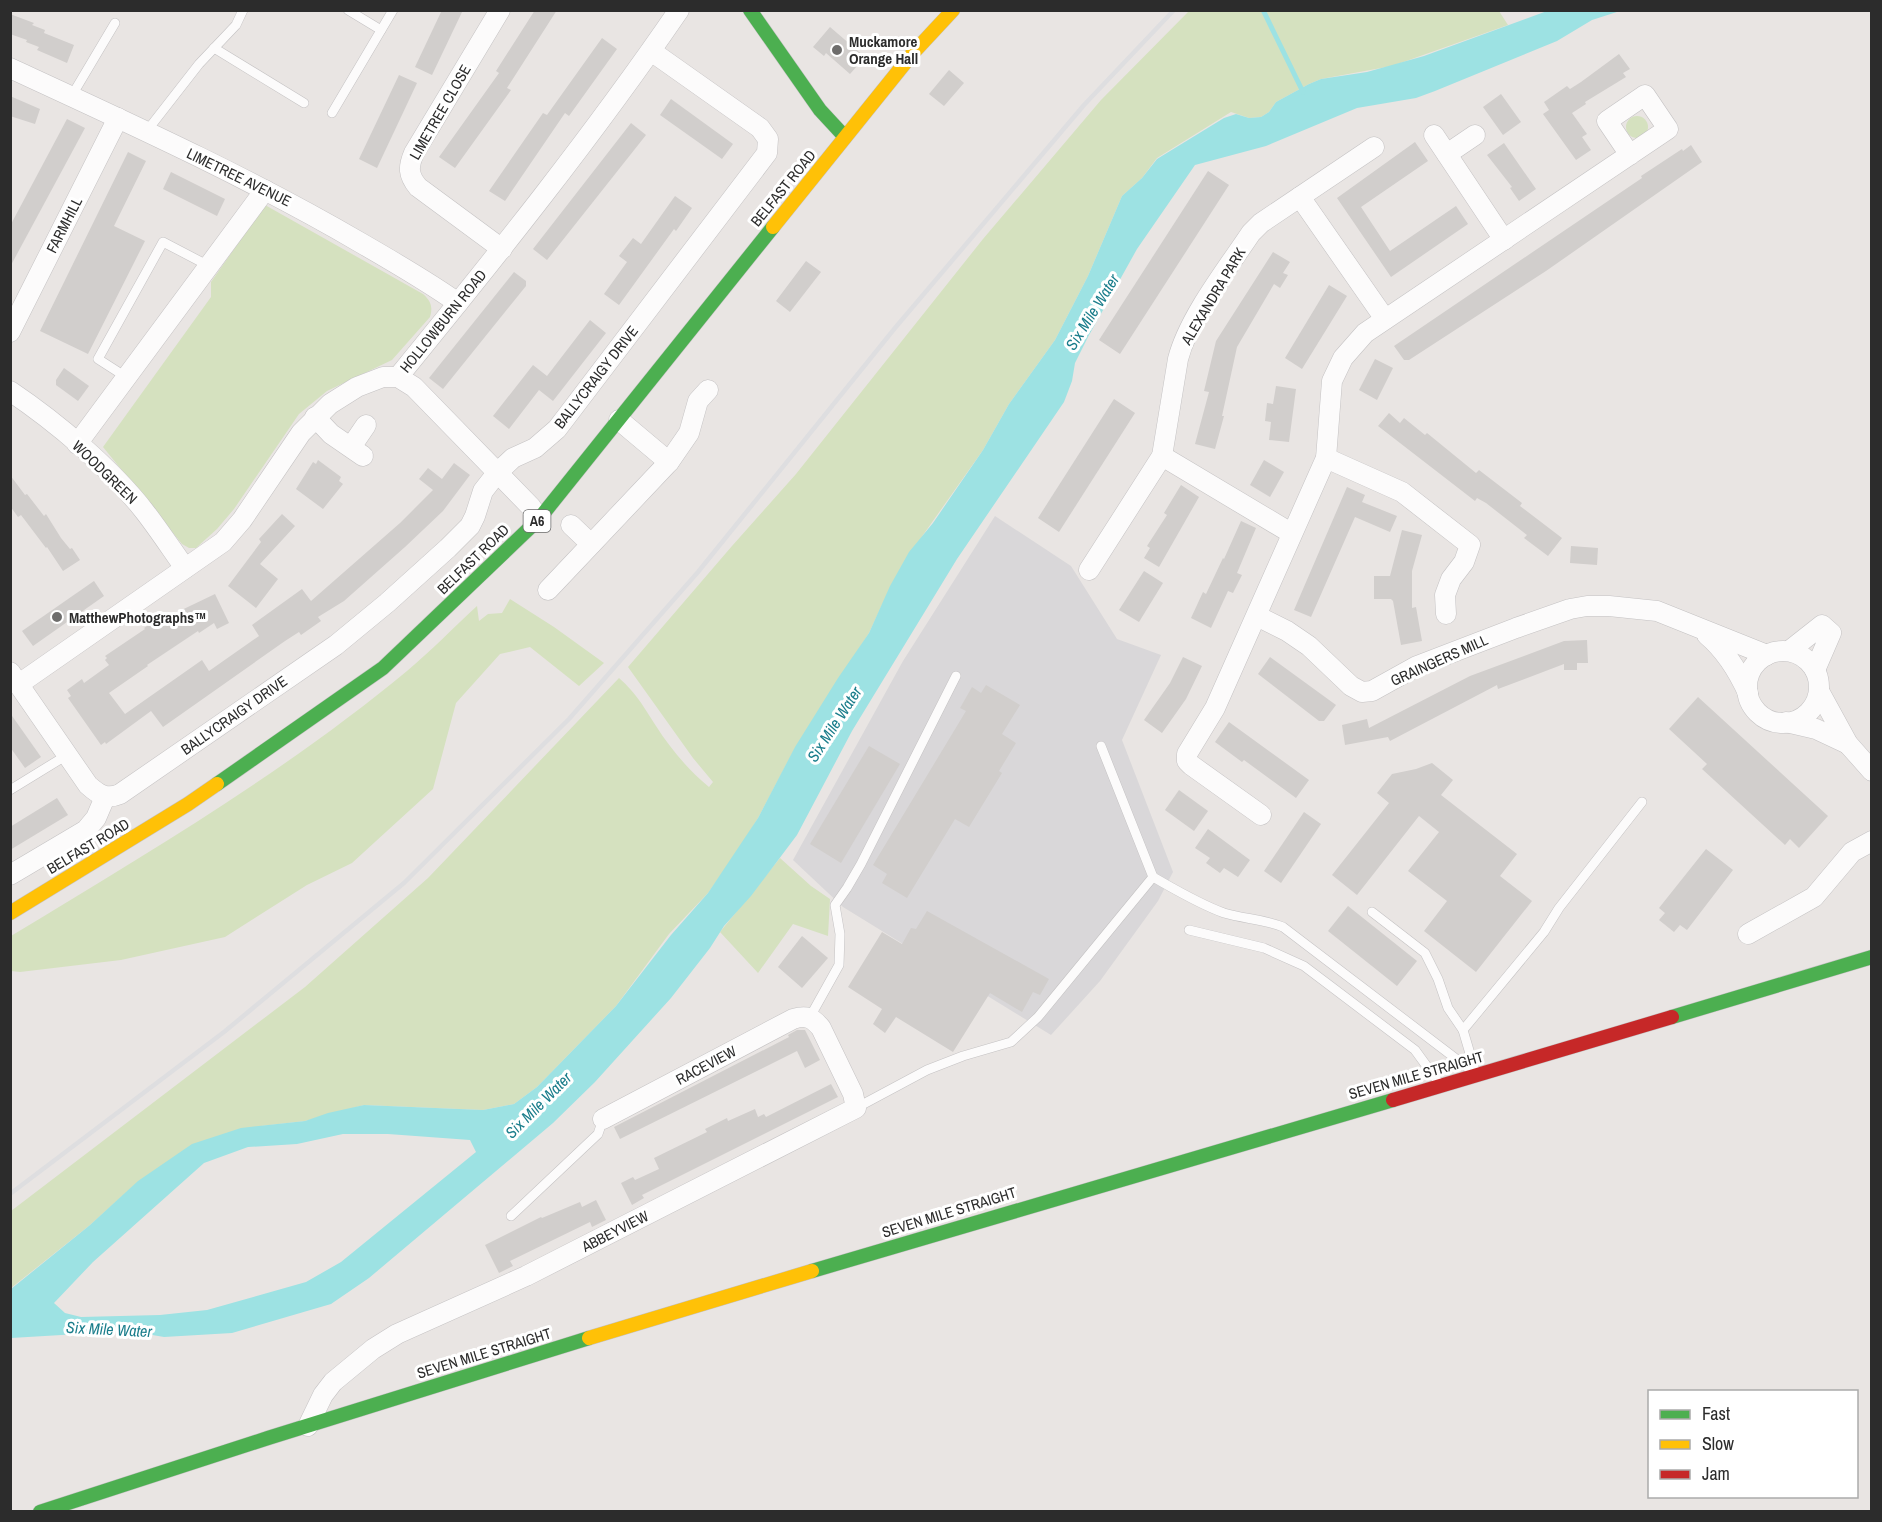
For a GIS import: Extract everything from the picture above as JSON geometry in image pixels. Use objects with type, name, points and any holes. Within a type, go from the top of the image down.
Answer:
[{"type":"main road","points":[[750,10],[820,110],[845,137]]},
{"type":"main road","name":"BELFAST ROAD","points":[[10,913],[188,804],[383,668],[539,519],[845,137],[913,54],[953,10]]},
{"type":"main road","name":"SEVEN MILE STRAIGHT","points":[[40,1512],[416,1391],[967,1224],[1872,957]]},
{"type":"street","name":"LIMETREE CLOSE","points":[[500,10],[414,153],[409,167],[410,174],[418,187],[502,249]]},
{"type":"street","name":"HOLLOWBURN ROAD","points":[[15,678],[213,551],[232,532],[301,433],[315,417],[357,387],[379,378],[398,377],[502,249],[651,51],[679,10]]},
{"type":"street","name":"BALLYCRAIGY DRIVE","points":[[105,797],[120,794],[336,645],[462,535],[475,516],[483,491],[496,473],[513,458],[543,442],[557,429],[767,153],[768,139],[760,128],[651,51]]},
{"type":"street","name":"LIMETREE AVENUE","points":[[10,68],[265,190],[434,286],[458,303]]},
{"type":"street","name":"FARMHILL","points":[[10,332],[118,118]]},
{"type":"street","points":[[1434,135],[1504,240]]},
{"type":"street","points":[[1447,154],[1475,135]]},
{"type":"street","name":"ALEXANDRA PARK","points":[[1089,570],[1162,456],[1178,359],[1187,333],[1251,233],[1261,223],[1374,147]]},
{"type":"street","points":[[1261,816],[1192,766],[1187,757],[1188,750],[1215,708],[1326,458],[1329,438],[1330,389],[1334,374],[1353,346],[1385,319],[1630,155]]},
{"type":"street","points":[[77,444],[265,190]]},
{"type":"street","points":[[1300,197],[1385,319]]},
{"type":"street","points":[[398,377],[421,393],[531,507],[539,519]]},
{"type":"street","points":[[548,590],[669,462],[689,433],[687,408],[699,401],[708,390]]},
{"type":"street","name":"WOODGREEN","points":[[10,391],[77,444],[139,505],[185,568]]},
{"type":"street","points":[[315,417],[331,434],[357,451],[366,425]]},
{"type":"street","points":[[619,420],[669,462]]},
{"type":"street","points":[[1162,456],[1291,533]]},
{"type":"street","points":[[1326,458],[1402,492],[1470,545],[1464,562],[1451,579],[1445,595],[1446,614]]},
{"type":"street","points":[[570,525],[591,544]]},
{"type":"street","name":"GRAINGERS MILL","points":[[1257,616],[1298,638],[1321,655],[1354,689],[1366,692],[1417,666],[1570,609],[1598,606],[1645,609],[1668,614],[1767,655]]},
{"type":"street","points":[[1789,651],[1822,625],[1831,633],[1815,670]]},
{"type":"street","name":"GRAINGERS MILL","points":[[1695,626],[1713,640],[1726,655],[1748,693]]},
{"type":"street","points":[[1786,723],[1808,713],[1815,703],[1819,691],[1819,680],[1815,670],[1799,654],[1777,651],[1758,661],[1751,670],[1748,693],[1757,712],[1776,722],[1816,729],[1848,744]]},
{"type":"street","points":[[10,876],[86,830],[96,818],[105,797],[88,785],[15,678]]},
{"type":"street","points":[[1819,691],[1848,744],[1872,771]]},
{"type":"street","points":[[1748,934],[1814,897],[1854,850],[1872,841]]},
{"type":"street","name":"RACEVIEW","points":[[603,1119],[793,1019],[803,1016],[810,1017]]},
{"type":"street","points":[[810,1017],[821,1028],[853,1094],[856,1108]]},
{"type":"street","name":"ABBEYVIEW","points":[[308,1426],[323,1395],[333,1382],[373,1349],[397,1334],[525,1276],[856,1108]]},
{"type":"lane","points":[[146,132],[214,48],[236,25],[243,10]]},
{"type":"lane","points":[[348,10],[381,30]]},
{"type":"lane","points":[[332,113],[393,10]]},
{"type":"lane","points":[[71,96],[115,23]]},
{"type":"lane","points":[[214,48],[304,103]]},
{"type":"lane","points":[[126,377],[98,359],[163,242],[209,266]]},
{"type":"lane","points":[[810,1017],[838,965],[840,934],[835,905],[861,864],[956,676]]},
{"type":"lane","points":[[1101,746],[1153,877],[1214,909],[1238,917],[1274,923],[1288,931],[1476,1075]]},
{"type":"lane","points":[[10,790],[67,755]]},
{"type":"lane","points":[[1462,1030],[1544,932],[1559,908],[1642,802]]},
{"type":"lane","points":[[856,1108],[927,1070],[963,1056],[1011,1042],[1038,1017],[1153,877]]},
{"type":"lane","points":[[1372,912],[1425,953],[1448,1008],[1462,1030],[1476,1075]]},
{"type":"lane","points":[[1189,930],[1264,948],[1304,966],[1415,1050],[1441,1085]]},
{"type":"lane","points":[[511,1216],[598,1134],[603,1119]]},
{"type":"shaded area","points":[[995,516],[1071,566],[1117,639],[1161,655],[1122,740],[1173,872],[1158,901],[1100,981],[1051,1035],[843,907],[793,860],[903,661]]},
{"type":"green space","points":[[1189,11],[1499,11],[1508,25],[1392,66],[1321,79],[1276,102],[1269,112],[1261,117],[1249,118],[1231,112],[1157,158],[1142,178],[1122,196],[1088,276],[1055,340],[1009,404],[983,450],[923,535],[881,607],[869,633],[794,750],[737,852],[708,893],[669,934],[616,1006],[537,1087],[514,1104],[483,1110],[364,1105],[305,1121],[261,1126],[139,1181],[90,1225],[11,1288],[11,1211],[305,987],[428,878],[619,678],[635,695],[680,759],[709,787],[713,782],[693,758],[628,667],[796,474],[983,239],[1101,100]]},
{"type":"green space","points":[[1633,116],[1641,116],[1648,123],[1648,131],[1641,138],[1633,138],[1626,131],[1626,123]]},
{"type":"green space","points":[[265,205],[423,294],[431,304],[431,313],[392,360],[327,391],[299,414],[234,509],[196,548],[189,548],[182,544],[103,447],[211,297],[211,282]]},
{"type":"green space","points":[[510,599],[604,663],[579,686],[530,647],[500,654],[456,703],[433,789],[352,863],[307,885],[225,937],[121,960],[20,972],[11,971],[11,936],[213,811],[312,744],[407,671],[477,606],[479,621],[488,614],[502,613]]},
{"type":"green space","points":[[780,858],[811,886],[830,899],[828,936],[793,924],[758,973],[720,932]]},
{"type":"water","name":"Six Mile Water","points":[[1547,11],[1620,11],[1592,20],[1557,41],[1416,98],[1357,108],[1266,146],[1195,165],[1137,249],[1088,337],[1075,363],[1072,381],[1064,402],[957,559],[852,731],[797,835],[751,896],[724,926],[671,998],[595,1082],[553,1123],[369,1278],[331,1304],[232,1333],[164,1337],[129,1331],[11,1338],[11,1289],[90,1225],[138,1181],[192,1144],[241,1128],[305,1121],[364,1105],[483,1110],[514,1104],[537,1087],[616,1006],[671,935],[708,893],[758,818],[795,747],[869,633],[890,586],[909,552],[933,523],[983,450],[1009,404],[1055,340],[1088,276],[1122,196],[1142,178],[1157,159],[1224,118],[1236,114],[1249,118],[1261,117],[1269,112],[1276,102],[1321,79],[1367,72],[1424,56]],"holes":[[[343,1134],[388,1134],[470,1140],[476,1152],[341,1262],[306,1282],[207,1310],[160,1315],[81,1317],[65,1313],[54,1303],[93,1262],[204,1163],[248,1147],[297,1144]]]},
{"type":"building","points":[[442,10],[463,10],[432,75],[415,67]]},
{"type":"building","points":[[535,10],[557,10],[507,88],[511,90],[455,168],[439,157],[499,73],[496,71]]},
{"type":"building","points":[[10,14],[34,23],[32,25],[45,30],[44,33],[74,45],[67,63],[37,50],[39,47],[26,42],[27,40],[10,34]]},
{"type":"building","name":"Muckamore Orange Hall","points":[[830,27],[865,57],[850,74],[826,53],[824,56],[813,47]]},
{"type":"building","points":[[602,38],[617,49],[569,116],[565,113],[505,201],[489,191],[543,113],[547,115]]},
{"type":"building","points":[[1619,54],[1630,69],[1623,73],[1626,77],[1585,102],[1586,104],[1572,113],[1587,134],[1582,137],[1591,150],[1576,160],[1543,114],[1549,110],[1544,102],[1567,86],[1570,89],[1581,82]]},
{"type":"building","points":[[949,70],[964,83],[944,106],[929,94]]},
{"type":"building","points":[[399,75],[417,83],[377,168],[359,159]]},
{"type":"building","points":[[1501,94],[1521,122],[1503,135],[1483,107]]},
{"type":"building","points":[[10,96],[40,109],[35,124],[10,116]]},
{"type":"building","points":[[671,99],[733,144],[722,159],[660,115]]},
{"type":"building","points":[[67,119],[85,128],[10,267],[10,226]]},
{"type":"building","points":[[631,123],[646,135],[547,260],[533,249]]},
{"type":"building","points":[[1415,142],[1428,161],[1361,207],[1390,251],[1456,206],[1468,224],[1391,277],[1337,198]]},
{"type":"building","points":[[1504,143],[1536,189],[1519,201],[1510,188],[1512,187],[1487,155]]},
{"type":"building","points":[[1691,145],[1702,162],[1546,271],[1409,360],[1404,360],[1394,346],[1642,178],[1641,176]]},
{"type":"building","points":[[128,152],[146,161],[114,226],[145,241],[88,354],[40,331]]},
{"type":"building","points":[[1208,171],[1229,185],[1120,354],[1099,340]]},
{"type":"building","points":[[171,172],[225,199],[217,216],[163,189]]},
{"type":"building","points":[[675,196],[692,208],[619,305],[604,294],[627,262],[619,256],[633,238],[641,244]]},
{"type":"building","points":[[1273,252],[1290,262],[1283,273],[1288,275],[1280,288],[1274,284],[1237,347],[1222,416],[1224,416],[1215,449],[1195,444],[1209,392],[1204,391],[1216,341]]},
{"type":"building","points":[[806,261],[821,272],[790,312],[776,301]]},
{"type":"building","points":[[514,272],[526,281],[526,286],[443,389],[429,378]]},
{"type":"building","points":[[1329,285],[1347,296],[1302,369],[1285,358]]},
{"type":"building","points":[[590,320],[606,333],[553,401],[539,390],[509,429],[493,416],[533,365],[547,376]]},
{"type":"building","points":[[1375,359],[1393,368],[1377,400],[1359,390]]},
{"type":"building","points":[[64,368],[89,386],[78,401],[56,385],[56,380]]},
{"type":"building","points":[[1276,386],[1296,389],[1289,442],[1269,440],[1271,422],[1265,421],[1267,403],[1273,404]]},
{"type":"building","points":[[1114,399],[1135,413],[1059,532],[1038,518]]},
{"type":"building","points":[[1389,413],[1400,423],[1404,418],[1425,435],[1427,433],[1476,473],[1479,470],[1522,503],[1520,506],[1562,538],[1548,556],[1524,538],[1527,535],[1486,503],[1477,498],[1475,501],[1378,426]]},
{"type":"building","points":[[318,460],[341,477],[339,481],[343,484],[323,509],[296,489],[313,462],[316,464]]},
{"type":"building","points":[[1264,460],[1284,472],[1270,497],[1250,485]]},
{"type":"building","points":[[454,463],[470,475],[443,511],[405,547],[344,601],[318,617],[321,621],[301,635],[299,632],[285,641],[163,727],[151,711],[106,744],[105,742],[101,745],[68,698],[71,696],[67,690],[82,679],[84,683],[109,665],[105,656],[144,628],[165,614],[167,617],[215,594],[229,623],[217,629],[214,623],[199,633],[198,631],[109,693],[125,714],[202,660],[209,671],[259,636],[252,625],[302,589],[311,601],[400,523],[433,490],[419,479],[428,468],[442,479]]},
{"type":"building","points":[[10,475],[44,516],[46,514],[61,538],[80,560],[63,571],[21,515],[18,517],[10,506]]},
{"type":"building","points":[[1181,485],[1199,497],[1159,567],[1144,558],[1150,548],[1147,546],[1167,515],[1164,513]]},
{"type":"building","points":[[1347,487],[1365,495],[1362,502],[1397,516],[1390,532],[1355,517],[1311,617],[1294,610]]},
{"type":"building","points":[[282,514],[295,526],[260,564],[278,579],[256,608],[228,586],[261,542],[259,539]]},
{"type":"building","points":[[1241,521],[1256,528],[1237,573],[1242,575],[1233,593],[1228,591],[1211,628],[1191,618],[1203,592],[1206,594]]},
{"type":"building","points":[[1402,530],[1422,535],[1412,571],[1412,608],[1416,607],[1422,641],[1401,645],[1393,601],[1374,599],[1374,576],[1390,576]]},
{"type":"building","points":[[1571,546],[1598,548],[1597,565],[1570,563]]},
{"type":"building","points":[[1144,571],[1163,583],[1139,622],[1119,610]]},
{"type":"building","points":[[94,581],[104,596],[33,646],[22,631]]},
{"type":"building","points":[[1587,640],[1588,663],[1577,663],[1577,670],[1564,670],[1564,664],[1498,689],[1497,685],[1390,741],[1388,737],[1345,745],[1342,725],[1367,719],[1369,728],[1470,676],[1564,641]]},
{"type":"building","points":[[1183,657],[1202,666],[1186,699],[1162,733],[1144,720],[1170,683]]},
{"type":"building","points":[[1270,657],[1336,705],[1324,721],[1319,721],[1258,674]]},
{"type":"building","points":[[986,685],[1020,705],[1002,734],[1016,743],[999,771],[1002,773],[969,827],[955,819],[907,898],[882,883],[887,874],[873,865],[966,711],[960,708],[972,687],[981,693]]},
{"type":"building","points":[[1698,697],[1828,816],[1799,848],[1790,839],[1785,845],[1702,769],[1707,764],[1669,729]]},
{"type":"building","points":[[10,713],[41,757],[25,768],[10,747]]},
{"type":"building","points":[[1229,722],[1309,780],[1296,798],[1215,742]]},
{"type":"building","points":[[869,746],[900,764],[841,863],[810,844]]},
{"type":"building","points":[[1432,763],[1453,780],[1441,795],[1517,854],[1500,876],[1532,901],[1476,972],[1424,931],[1447,901],[1408,871],[1439,832],[1419,816],[1357,895],[1332,875],[1389,803],[1377,793],[1392,774]]},
{"type":"building","points":[[1179,790],[1208,811],[1194,831],[1165,810]]},
{"type":"building","points":[[57,798],[68,815],[10,850],[10,827]]},
{"type":"building","points":[[1304,812],[1321,824],[1281,883],[1264,871]]},
{"type":"building","points":[[1208,829],[1250,860],[1238,877],[1224,868],[1220,873],[1206,863],[1210,858],[1195,848]]},
{"type":"building","points":[[1706,849],[1733,870],[1687,930],[1680,925],[1674,932],[1659,920],[1665,913],[1659,908]]},
{"type":"building","points":[[1348,906],[1417,961],[1397,986],[1328,931]]},
{"type":"building","points":[[927,911],[1049,979],[1040,995],[1033,992],[1022,1012],[990,993],[953,1052],[896,1017],[885,1033],[873,1024],[882,1009],[848,987],[882,932],[902,944],[911,928],[916,929]]},
{"type":"building","points":[[802,936],[828,958],[802,988],[778,967]]},
{"type":"building","points":[[797,1030],[805,1030],[820,1060],[805,1068],[797,1051],[620,1139],[614,1127],[789,1037],[788,1035]]},
{"type":"building","points":[[831,1084],[838,1097],[642,1195],[644,1198],[632,1205],[621,1183],[633,1177],[635,1180],[659,1169],[654,1158],[707,1132],[705,1129],[727,1118],[728,1121],[755,1109],[758,1117],[764,1114],[766,1117]]},
{"type":"building","points":[[596,1200],[606,1220],[592,1227],[590,1222],[510,1261],[513,1266],[499,1273],[485,1245],[541,1217],[580,1202],[582,1207]]},
{"type":"waterway","points":[[1263,10],[1303,92]]},
{"type":"railway","points":[[10,1194],[224,1032],[404,883],[569,719],[698,572],[895,328],[1084,105],[1174,10]]},
{"type":"traffic: fast","points":[[750,10],[820,110],[845,137]]},
{"type":"traffic: fast","points":[[217,784],[383,668],[539,519],[773,227]]},
{"type":"traffic: fast","points":[[1672,1017],[1872,957]]},
{"type":"traffic: fast","points":[[812,1271],[1393,1100]]},
{"type":"traffic: fast","points":[[40,1512],[589,1338]]},
{"type":"traffic: slow","points":[[773,227],[913,53],[953,10]]},
{"type":"traffic: slow","points":[[10,913],[217,784]]},
{"type":"traffic: slow","points":[[589,1338],[812,1271]]},
{"type":"traffic: jam","points":[[1393,1100],[1672,1017]]},
{"type":"place","name":"Muckamore Orange Hall","points":[[837,50]]},
{"type":"place","name":"MatthewPhotographs™","points":[[57,617]]}]
